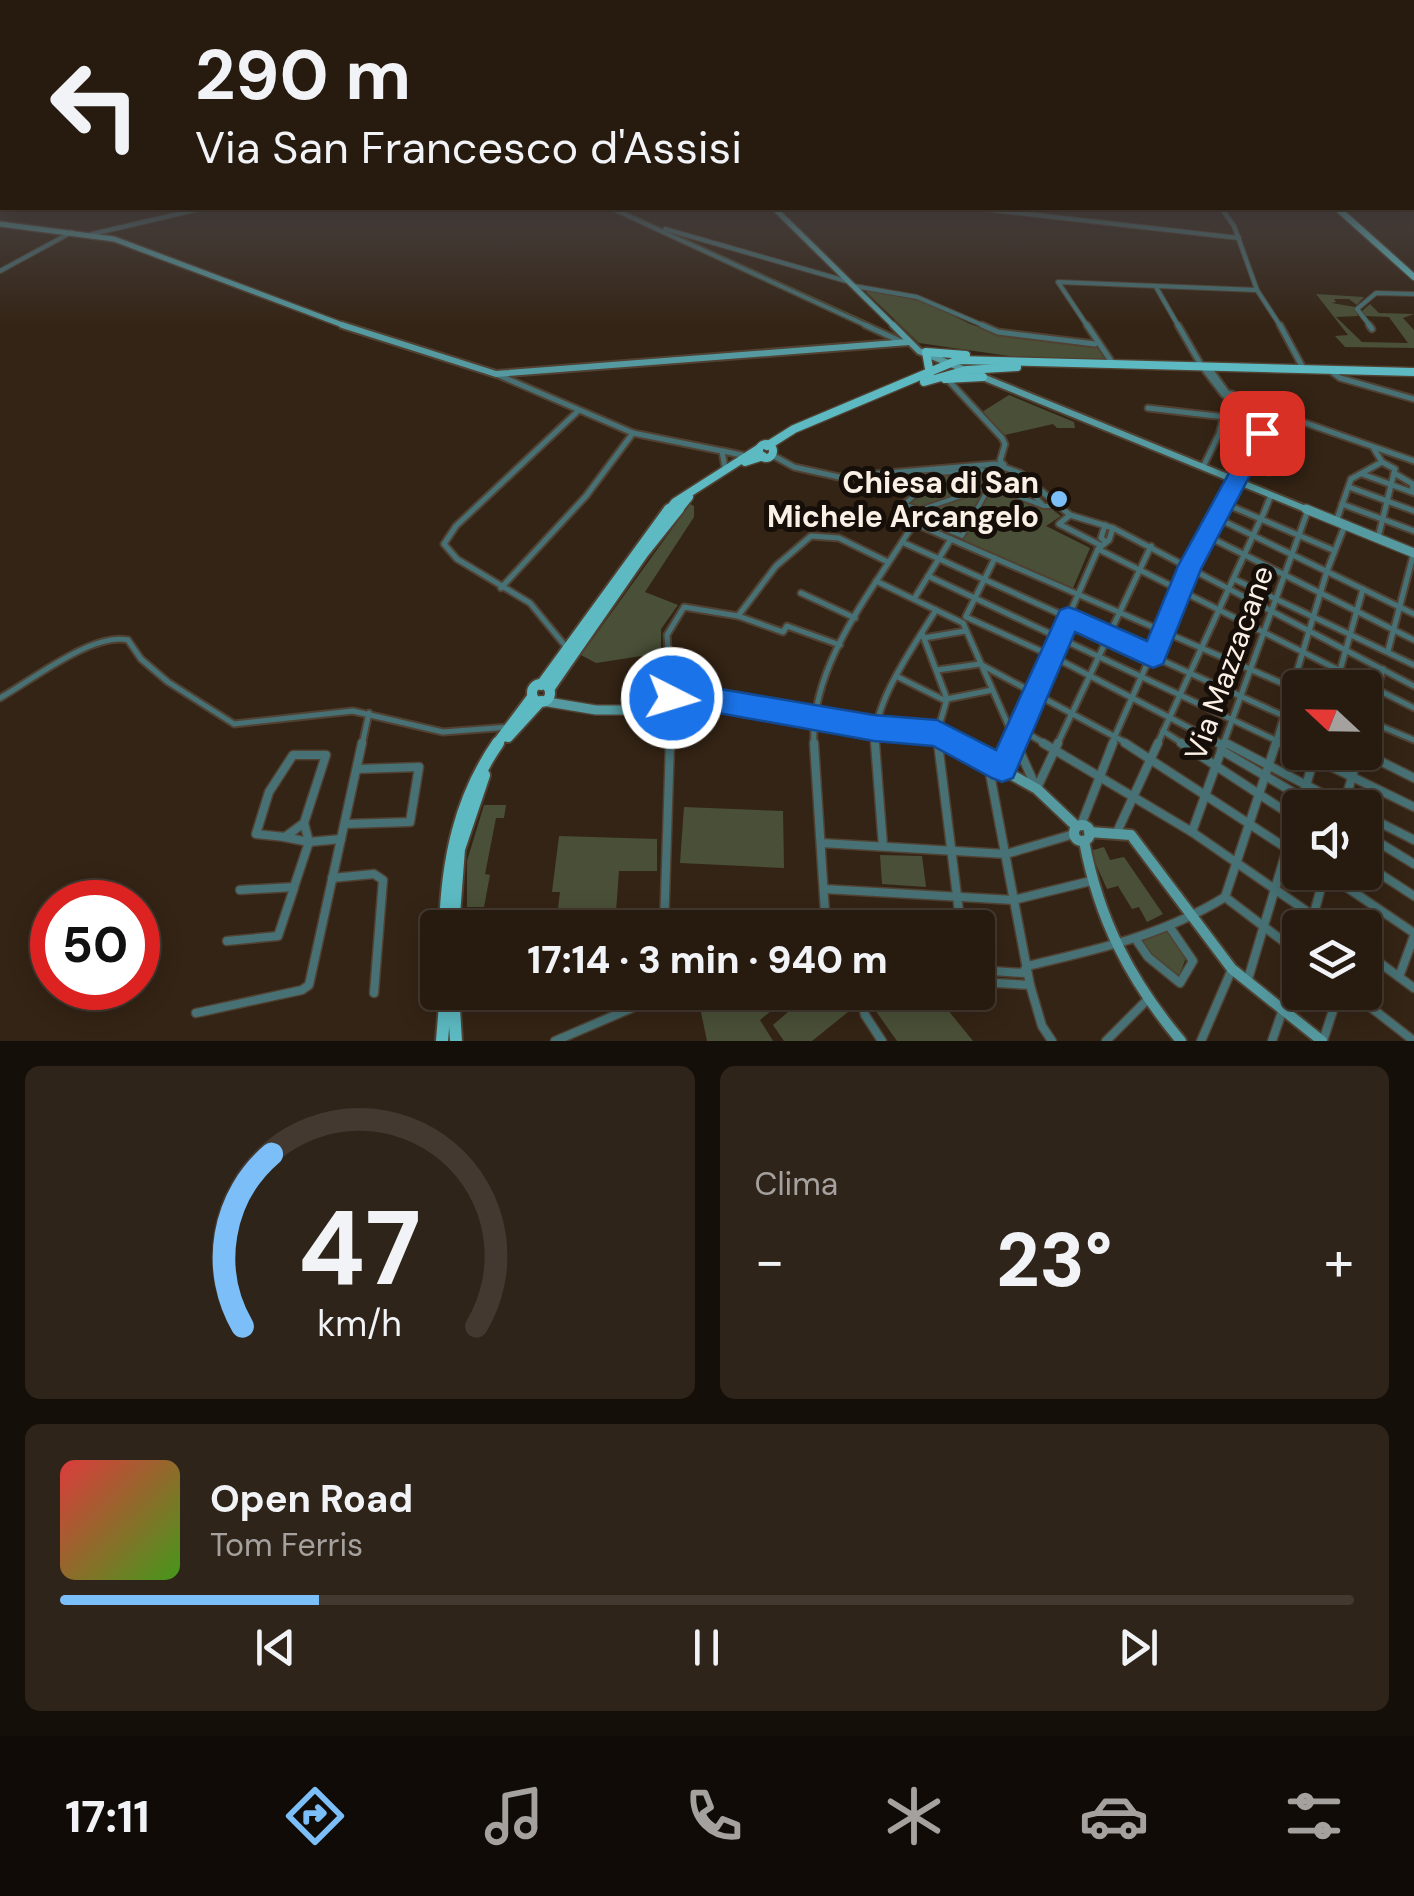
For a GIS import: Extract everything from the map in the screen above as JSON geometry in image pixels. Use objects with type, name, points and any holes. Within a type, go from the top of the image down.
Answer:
[{"type":"main road","points":[[50,230],[92,234],[395,345],[496,374],[907,343]]},
{"type":"main road","points":[[796,230],[907,343],[966,374]]},
{"type":"main road","points":[[1362,230],[1414,277]]},
{"type":"main road","points":[[924,352],[979,358],[1204,367]]},
{"type":"main road","points":[[924,352],[931,376]]},
{"type":"main road","points":[[538,700],[534,689],[547,687],[684,502],[731,469],[798,431],[931,376],[949,363],[979,358]]},
{"type":"main road","points":[[986,379],[1006,367]]},
{"type":"main road","points":[[931,376],[947,379],[1006,367],[1299,368],[1414,374]]},
{"type":"main road","points":[[931,376],[966,374],[986,379],[1414,553]]},
{"type":"main road","points":[[547,687],[643,540],[675,502],[746,456],[767,452]]},
{"type":"main road","points":[[547,687],[568,704]]},
{"type":"main road","points":[[538,700],[596,710],[633,710],[691,696],[874,728],[937,734],[1002,768],[1037,788],[1081,832],[1091,882],[1120,963],[1181,1041]]},
{"type":"main road","points":[[446,910],[450,853],[456,825],[473,783],[509,727],[538,700]]},
{"type":"main road","points":[[454,910],[458,852],[473,797],[506,738],[538,700]]},
{"type":"main road","points":[[1081,832],[1130,835],[1232,970],[1282,1009]]},
{"type":"main road","points":[[442,1041],[447,1010]]},
{"type":"main road","points":[[452,1010],[456,1041]]},
{"type":"main road","points":[[1283,1010],[1323,1041]]},
{"type":"street","points":[[92,234],[111,230]]},
{"type":"street","points":[[659,230],[907,343]]},
{"type":"street","points":[[662,230],[852,284],[917,297],[998,332],[1095,344]]},
{"type":"street","points":[[1164,230],[1239,238]]},
{"type":"street","points":[[1234,230],[1257,290],[1276,315],[1299,368]]},
{"type":"street","points":[[0,271],[72,232]]},
{"type":"street","points":[[1114,364],[1058,282],[1257,290]]},
{"type":"street","points":[[1156,287],[1204,367],[1228,396],[1414,461]]},
{"type":"street","points":[[1372,329],[1357,310],[1376,292],[1414,294]]},
{"type":"street","points":[[1326,370],[1340,378],[1414,399]]},
{"type":"street","points":[[496,374],[577,412],[634,433],[746,456]]},
{"type":"street","points":[[947,379],[1002,438],[1005,444],[1000,461],[1030,479],[1070,516],[1081,516],[1151,546],[1414,686]]},
{"type":"street","points":[[1204,467],[1225,417],[1228,396]]},
{"type":"street","points":[[1148,408],[1225,417]]},
{"type":"street","points":[[568,650],[530,603],[446,552],[444,544],[456,526],[577,412]]},
{"type":"street","points":[[821,844],[1006,854],[1081,832],[1098,776],[1190,566],[1209,537],[1272,412]]},
{"type":"street","points":[[1124,435],[1127,422]]},
{"type":"street","points":[[501,588],[586,496],[634,433]]},
{"type":"street","points":[[1374,449],[1382,462],[1408,478],[1413,492]]},
{"type":"street","points":[[722,451],[725,468]]},
{"type":"street","points":[[767,452],[800,469],[855,480],[960,465],[1004,465]]},
{"type":"street","points":[[1296,670],[1351,480],[1382,462]]},
{"type":"street","points":[[1247,464],[1269,472]]},
{"type":"street","points":[[1044,506],[1026,484],[987,468],[936,473],[938,477],[904,504],[920,510],[990,486],[1044,506],[1056,506]]},
{"type":"street","points":[[1378,538],[1394,472]]},
{"type":"street","points":[[1362,474],[1413,492]]},
{"type":"street","points":[[914,599],[938,559],[955,538],[962,536],[990,486]]},
{"type":"street","points":[[1349,487],[1414,511]]},
{"type":"street","points":[[1116,832],[1271,495]]},
{"type":"street","points":[[1226,504],[1333,550]]},
{"type":"street","points":[[1342,504],[1414,531]]},
{"type":"street","points":[[928,508],[939,512]]},
{"type":"street","points":[[920,510],[918,518],[995,558],[1282,682]]},
{"type":"street","name":"Via Mazzacane","points":[[1192,832],[1308,510]]},
{"type":"street","points":[[1070,516],[1059,524],[1338,670]]},
{"type":"street","points":[[1218,518],[1414,614]]},
{"type":"street","points":[[825,910],[812,717],[840,645],[914,523],[955,538]]},
{"type":"street","points":[[1052,1041],[1042,1026],[1030,984],[990,774],[1002,768],[1109,527]]},
{"type":"street","points":[[738,616],[796,544],[811,536],[829,536],[888,562]]},
{"type":"street","points":[[1209,537],[1414,640]]},
{"type":"street","points":[[902,542],[1282,715]]},
{"type":"street","points":[[1037,788],[1151,546]]},
{"type":"street","points":[[1388,652],[1410,583],[1414,553]]},
{"type":"street","points":[[995,558],[965,624],[1037,788]]},
{"type":"street","points":[[928,576],[1282,743]]},
{"type":"street","points":[[1234,579],[1414,665]]},
{"type":"street","points":[[876,581],[965,624],[1052,656],[1222,746],[1290,790]]},
{"type":"street","points":[[1340,670],[1363,589]]},
{"type":"street","points":[[801,592],[855,618]]},
{"type":"street","points":[[665,910],[672,698],[667,635],[677,614],[684,607],[699,608],[738,616],[783,632],[786,626],[840,645]]},
{"type":"street","points":[[883,846],[874,728],[936,610]]},
{"type":"street","points":[[923,635],[965,624]]},
{"type":"street","points":[[923,635],[946,700],[937,734],[959,910]]},
{"type":"street","points":[[0,698],[96,642],[115,637],[128,640],[168,682],[234,724],[353,711],[442,732],[509,727]]},
{"type":"street","points":[[936,670],[980,664],[1151,757],[1282,845]]},
{"type":"street","points":[[898,677],[946,700],[992,690]]},
{"type":"street","points":[[1382,692],[1414,708]]},
{"type":"street","points":[[196,1013],[302,990],[309,985],[370,712]]},
{"type":"street","points":[[995,971],[1023,973],[1027,966],[1114,946],[1191,918],[1225,896],[1282,722]]},
{"type":"street","points":[[1382,727],[1414,740]]},
{"type":"street","points":[[1020,730],[1192,832],[1306,910]]},
{"type":"street","points":[[1163,731],[1282,810]]},
{"type":"street","points":[[1222,746],[1316,790]]},
{"type":"street","points":[[227,942],[278,936],[308,842],[304,823],[326,755],[292,755],[284,763],[258,820],[256,834],[308,842],[341,839]]},
{"type":"street","points":[[1382,763],[1414,778]]},
{"type":"street","points":[[345,824],[410,822],[419,767],[357,769]]},
{"type":"street","points":[[1304,790],[1311,770]]},
{"type":"street","points":[[1341,770],[1414,806]]},
{"type":"street","points":[[1349,790],[1354,770]]},
{"type":"street","points":[[282,837],[304,823]]},
{"type":"street","points":[[1382,824],[1414,840]]},
{"type":"street","points":[[1382,844],[1414,864]]},
{"type":"street","points":[[1247,981],[1282,865]]},
{"type":"street","points":[[332,878],[374,874],[383,880],[374,992]]},
{"type":"street","points":[[1382,875],[1414,896]]},
{"type":"street","points":[[824,889],[1013,900],[1091,882]]},
{"type":"street","points":[[240,890],[294,887]]},
{"type":"street","points":[[1349,890],[1414,935],[1399,977]]},
{"type":"street","points":[[1225,896],[1282,942]]},
{"type":"street","points":[[1135,938],[1148,957],[1180,983],[1193,961],[1170,926]]},
{"type":"street","points":[[1382,964],[1414,988]]},
{"type":"street","points":[[1201,1041],[1232,970]]},
{"type":"street","points":[[995,983],[1030,984]]},
{"type":"street","points":[[1107,1041],[1146,1000]]},
{"type":"street","points":[[555,1041],[624,1010]]},
{"type":"street","points":[[864,1010],[882,1041]]},
{"type":"street","points":[[1272,1041],[1283,1010]]},
{"type":"street","points":[[1323,1041],[1333,1010]]},
{"type":"street","points":[[1374,1010],[1414,1041]]},
{"type":"green space","points":[[651,230],[666,230],[902,337],[894,342]]},
{"type":"green space","points":[[866,292],[926,302],[1003,335],[1099,346],[1108,360],[1031,359],[919,343]]},
{"type":"green space","points":[[1316,294],[1364,297],[1357,305],[1349,299],[1334,299],[1336,302],[1332,303],[1355,307],[1358,316],[1336,317],[1362,342],[1408,343],[1389,317],[1365,316],[1362,311],[1370,304],[1379,313],[1414,314],[1403,318],[1414,330],[1414,348],[1345,347],[1335,336],[1348,335]]},
{"type":"green space","points":[[1009,395],[1074,422],[1075,428],[1057,428],[1053,424],[1005,435],[982,412]]},
{"type":"green space","points":[[986,466],[1018,479],[1061,516],[1046,526],[1090,548],[1073,588],[890,510],[932,476],[930,472]]},
{"type":"green space","points":[[690,504],[694,506],[694,517],[645,592],[678,605],[661,629],[661,653],[596,663],[581,655]]},
{"type":"green space","points":[[484,805],[506,805],[504,818],[496,818],[485,874],[490,875],[484,907],[467,907],[467,861]]},
{"type":"green space","points":[[684,807],[783,811],[784,868],[680,863]]},
{"type":"green space","points":[[559,836],[657,839],[657,871],[619,871],[616,910],[558,910],[560,892],[552,892]]},
{"type":"green space","points":[[1104,847],[1110,860],[1124,857],[1163,914],[1147,922],[1139,907],[1132,909],[1118,886],[1107,889],[1090,851]]},
{"type":"green space","points":[[880,855],[922,856],[926,887],[882,884]]},
{"type":"green space","points":[[1167,930],[1186,958],[1179,976],[1148,954],[1143,940]]},
{"type":"green space","points":[[701,1010],[772,1010],[760,1020],[773,1041],[707,1041]]},
{"type":"green space","points":[[790,1010],[848,1012],[812,1041],[784,1041],[773,1025]]},
{"type":"green space","points":[[875,1010],[948,1010],[973,1041],[897,1041]]},
{"type":"place","name":"Chiesa di San Michele Arcangelo","points":[[1059,499]]},
{"type":"route","points":[[672,698],[691,696],[874,728],[937,734],[1002,768],[1068,618],[1153,656],[1190,566],[1262,433]]}]
